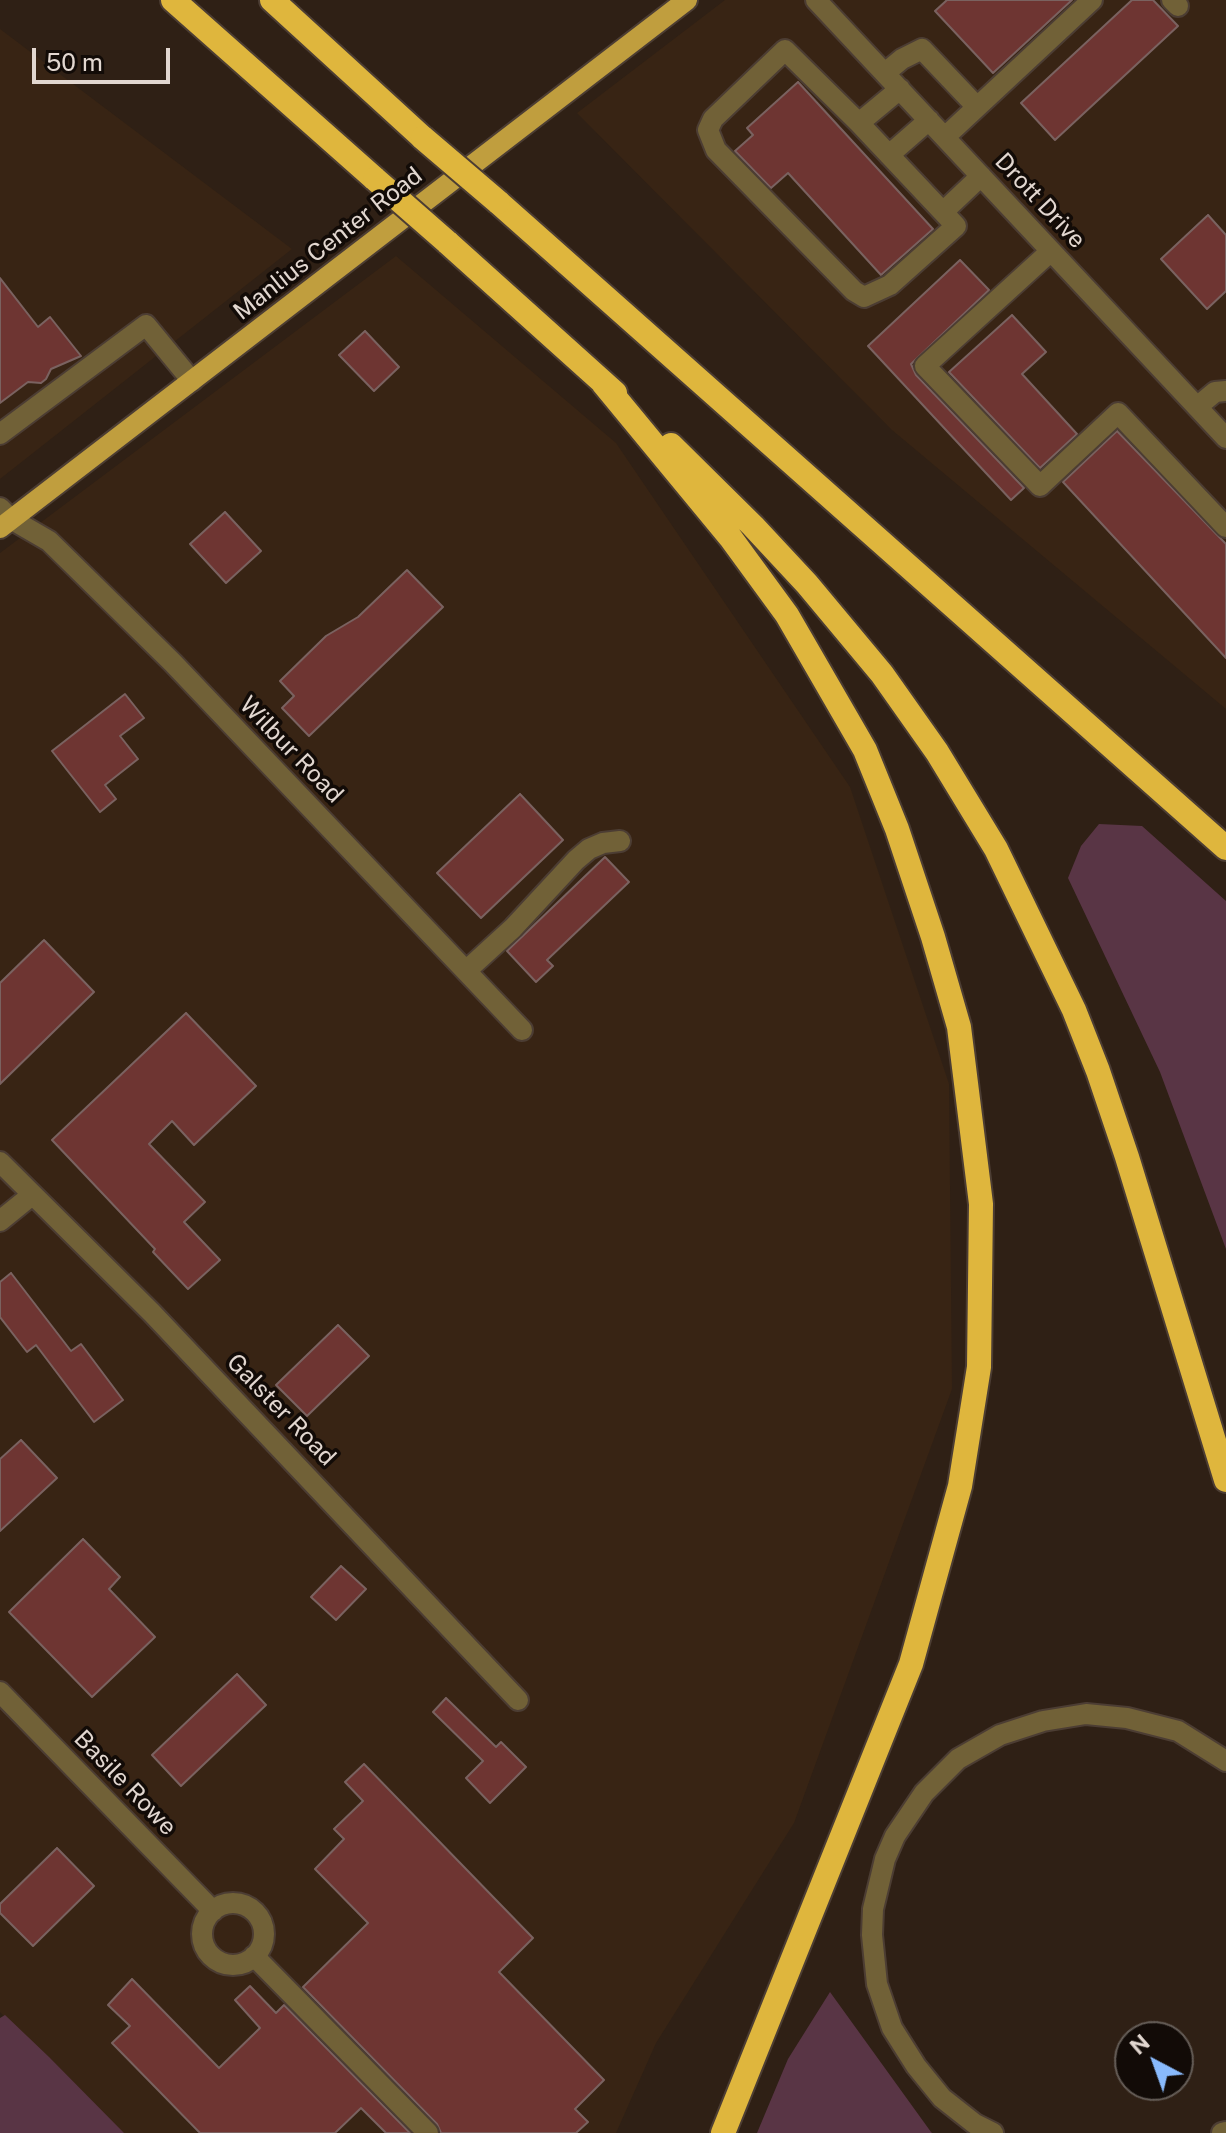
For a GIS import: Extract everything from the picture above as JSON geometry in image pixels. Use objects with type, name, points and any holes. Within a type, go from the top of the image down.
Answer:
[{"type":"highway","points":[[173,0],[447,242],[695,468],[807,584],[882,674],[937,752],[996,849],[1068,997],[1098,1071],[1127,1157],[1226,1480]]},
{"type":"highway","points":[[272,0],[423,138],[1226,848]]},
{"type":"highway","points":[[603,383],[730,537],[787,615],[865,750],[902,842],[959,1027],[981,1204],[979,1367],[960,1486],[915,1650],[723,2133]]},
{"type":"main road","name":"Manlius Center Road","points":[[4,518],[192,381],[687,0]]},
{"type":"street","name":"Drott Drive","points":[[816,0],[1226,438]]},
{"type":"street","points":[[945,137],[1092,0]]},
{"type":"street","points":[[859,123],[893,81],[902,59],[922,49],[977,107]]},
{"type":"street","points":[[785,50],[889,155],[956,226],[890,285],[864,297],[854,291],[716,150],[708,130],[713,119],[785,50]]},
{"type":"street","points":[[889,155],[929,120]]},
{"type":"street","points":[[943,212],[981,176]]},
{"type":"street","points":[[1051,251],[925,366],[1040,486],[1118,413],[1226,527]]},
{"type":"street","points":[[0,434],[146,325],[192,381]]},
{"type":"street","points":[[1197,407],[1215,392],[1226,391]]},
{"type":"street","name":"Wilbur Road","points":[[4,518],[49,541],[162,652],[522,1030]]},
{"type":"street","points":[[466,971],[513,928],[576,860],[603,843],[620,841]]},
{"type":"street","name":"Galster Road","points":[[0,1162],[152,1313],[518,1700]]},
{"type":"street","points":[[0,1221],[32,1195]]},
{"type":"street","name":"Basile Rowe","points":[[0,1692],[213,1911]]},
{"type":"street","points":[[993,2133],[975,2124],[942,2098],[916,2066],[892,2028],[877,1984],[873,1909],[885,1859],[895,1836],[924,1793],[958,1759],[1000,1735],[1061,1717],[1086,1714],[1127,1718],[1178,1731],[1226,1761]]},
{"type":"street","points":[[224,1904],[248,1906],[264,1926],[264,1940],[259,1952],[236,1965],[223,1963],[212,1956],[203,1938],[206,1918],[213,1911],[224,1904]]},
{"type":"street","points":[[254,1956],[428,2133]]},
{"type":"shaded area","points":[[725,0],[1226,0],[1226,709],[892,430],[577,113]]},
{"type":"shaded area","points":[[0,29],[292,249],[0,479]]},
{"type":"shaded area","points":[[396,256],[616,443],[850,787],[949,1084],[952,1389],[794,1823],[656,2043],[616,2133],[121,2133],[0,2012],[0,553]]},
{"type":"shaded area","points":[[1099,824],[1142,826],[1226,901],[1226,1249],[1160,1072],[1068,878],[1081,846]]},
{"type":"shaded area","points":[[830,1992],[932,2133],[757,2133],[788,2059]]},
{"type":"shaded area","points":[[5,2015],[124,2133],[0,2133],[0,2018]]},
{"type":"building","points":[[947,0],[1072,0],[993,73],[935,11]]},
{"type":"building","points":[[1132,0],[1153,0],[1178,26],[1055,140],[1021,103]]},
{"type":"building","points":[[798,82],[933,229],[881,275],[788,173],[771,188],[735,151],[753,135],[747,128]]},
{"type":"building","points":[[1208,215],[1226,235],[1226,291],[1207,309],[1161,259]]},
{"type":"building","points":[[960,260],[989,290],[911,364],[916,375],[1024,488],[1011,500],[868,346]]},
{"type":"building","points":[[0,278],[38,327],[50,317],[81,356],[51,369],[41,383],[28,382],[0,403]]},
{"type":"building","points":[[1012,315],[1046,352],[1022,374],[1077,434],[1040,468],[949,372]]},
{"type":"building","points":[[365,331],[399,367],[374,391],[339,355]]},
{"type":"building","points":[[1117,431],[1226,544],[1226,658],[1063,482]]},
{"type":"building","points":[[225,512],[261,551],[226,583],[190,544]]},
{"type":"building","points":[[407,570],[443,607],[309,736],[282,708],[294,696],[280,681],[326,636],[358,617]]},
{"type":"building","points":[[125,694],[144,718],[120,736],[138,759],[105,785],[116,799],[100,812],[52,751]]},
{"type":"building","points":[[520,794],[563,840],[481,918],[437,873]]},
{"type":"building","points":[[605,857],[629,882],[547,960],[553,966],[536,982],[507,951]]},
{"type":"building","points":[[44,940],[94,992],[0,1084],[0,983]]},
{"type":"building","points":[[186,1013],[256,1086],[194,1145],[172,1121],[149,1144],[205,1202],[184,1222],[220,1260],[188,1289],[153,1252],[155,1249],[52,1140]]},
{"type":"building","points":[[11,1273],[71,1351],[81,1344],[123,1400],[94,1422],[36,1345],[27,1352],[0,1317],[0,1282]]},
{"type":"building","points":[[338,1325],[369,1356],[307,1416],[276,1385]]},
{"type":"building","points":[[21,1440],[57,1478],[0,1531],[0,1459]]},
{"type":"building","points":[[83,1539],[120,1577],[109,1589],[155,1637],[92,1697],[9,1612]]},
{"type":"building","points":[[341,1566],[366,1589],[336,1620],[311,1597]]},
{"type":"building","points":[[237,1674],[266,1705],[181,1786],[152,1755]]},
{"type":"building","points":[[446,1698],[496,1747],[501,1742],[526,1767],[490,1803],[466,1778],[483,1761],[433,1712]]},
{"type":"building","points":[[364,1764],[533,1938],[499,1972],[604,2080],[575,2109],[588,2122],[576,2133],[441,2133],[437,2124],[303,1987],[368,1923],[315,1869],[344,1839],[334,1829],[363,1801],[345,1782]]},
{"type":"building","points":[[57,1848],[94,1886],[33,1946],[0,1913],[0,1904]]},
{"type":"building","points":[[132,1979],[219,2068],[260,2028],[235,2000],[250,1986],[276,2013],[284,2005],[410,2133],[386,2133],[361,2108],[335,2133],[200,2133],[112,2043],[130,2026],[108,2005]]}]
